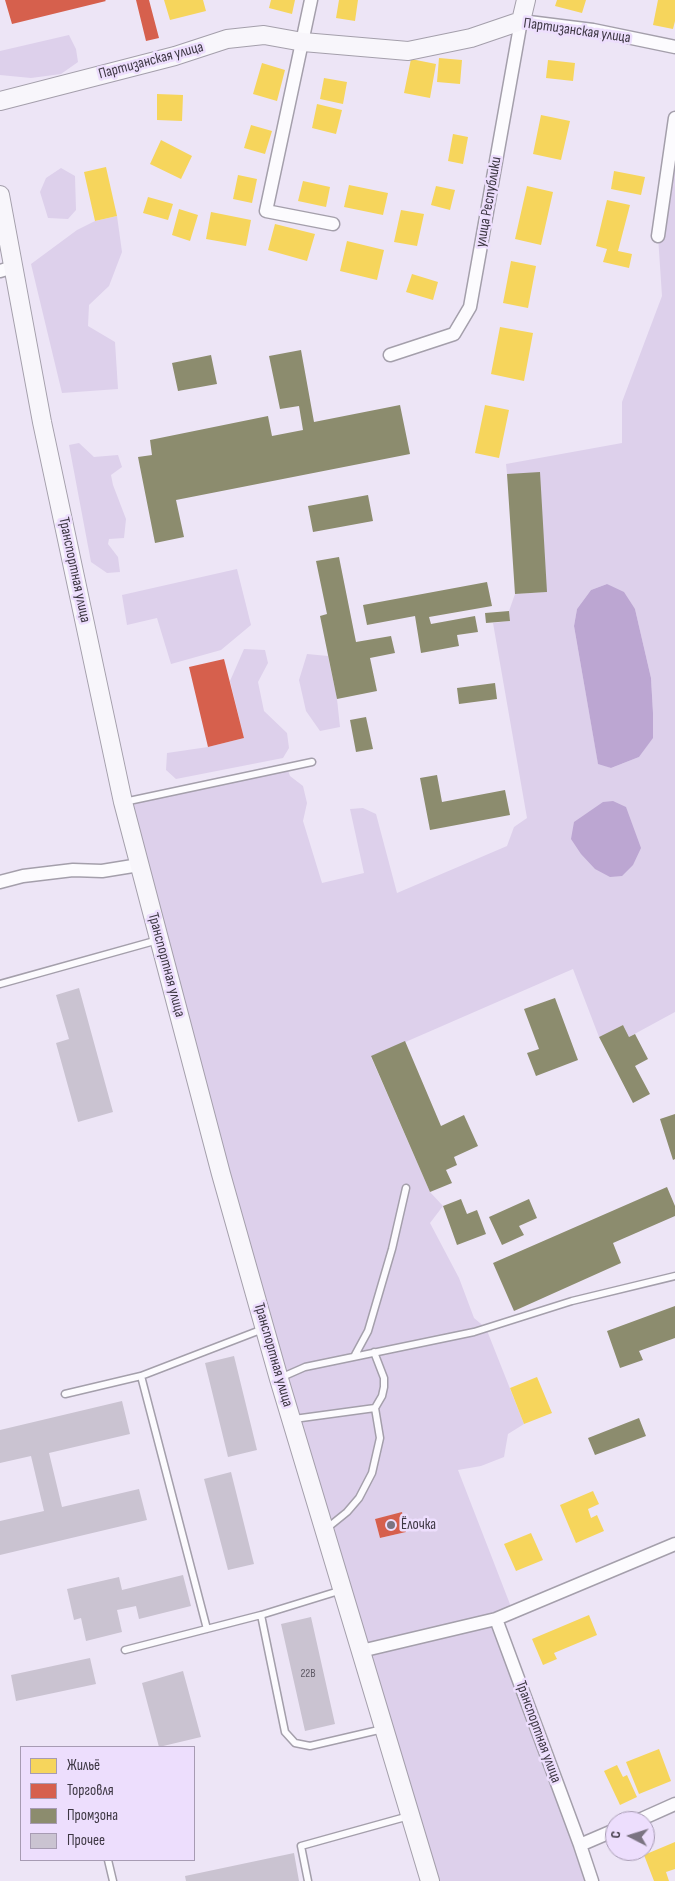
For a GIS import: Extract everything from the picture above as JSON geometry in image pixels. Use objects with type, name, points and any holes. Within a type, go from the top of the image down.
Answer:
[{"type":"main road","name":"улица Республики","points":[[521,21],[526,0]]},
{"type":"main road","name":"Партизанская улица","points":[[0,101],[175,56],[227,39],[264,34],[303,42],[408,50],[471,38],[521,21]]},
{"type":"main road","name":"Транспортная улица","points":[[0,194],[7,269],[42,422],[123,802],[221,1174],[264,1328],[430,1881]]},
{"type":"street","points":[[311,0],[266,211],[333,224]]},
{"type":"street","name":"Партизанская улица","points":[[521,21],[593,30],[675,46]]},
{"type":"street","name":"улица Республики","points":[[390,356],[454,334],[470,307],[521,21]]},
{"type":"street","points":[[658,236],[675,118]]},
{"type":"street","points":[[0,882],[23,876],[73,870],[102,871],[140,865]]},
{"type":"street","points":[[362,1651],[496,1619],[675,1544]]},
{"type":"street","name":"Транспортная улица","points":[[496,1619],[592,1881]]},
{"type":"street","points":[[655,1813],[675,1804]]},
{"type":"street","points":[[580,1845],[605,1834]]},
{"type":"lane","points":[[123,802],[312,762]]},
{"type":"lane","points":[[0,984],[159,940]]},
{"type":"lane","points":[[355,1356],[368,1331],[392,1249],[406,1188]]},
{"type":"lane","points":[[279,1379],[305,1367],[474,1332],[572,1301],[675,1276]]},
{"type":"lane","points":[[65,1394],[141,1376],[264,1328]]},
{"type":"lane","points":[[325,1530],[347,1512],[359,1498],[372,1473],[380,1438],[375,1408],[384,1388],[384,1378],[374,1352]]},
{"type":"lane","points":[[141,1376],[207,1629]]},
{"type":"lane","points":[[291,1420],[375,1408]]},
{"type":"lane","points":[[125,1650],[260,1615],[344,1590]]},
{"type":"lane","points":[[260,1615],[285,1732],[295,1743],[310,1746],[384,1728]]},
{"type":"lane","points":[[308,1881],[301,1846],[410,1816]]},
{"type":"lane","points":[[108,1861],[113,1881]]},
{"type":"shaded area","points":[[69,35],[76,49],[78,62],[61,74],[31,78],[0,75],[0,51]]},
{"type":"shaded area","points":[[675,118],[675,1012],[629,1037],[623,1025],[599,1037],[573,969],[371,1057],[430,1192],[443,1206],[430,1223],[459,1278],[474,1318],[486,1328],[524,1424],[508,1434],[504,1457],[481,1466],[458,1470],[513,1612],[497,1619],[592,1881],[430,1881],[123,802],[287,768],[290,776],[303,786],[307,803],[303,821],[322,883],[364,873],[350,809],[363,808],[376,814],[397,893],[507,846],[514,827],[527,818],[493,623],[510,621],[509,611],[515,594],[546,592],[507,474],[506,464],[622,443],[622,402],[662,296],[658,236]],"holes":[[[607,584],[635,609],[651,678],[653,713],[653,737],[639,757],[611,768],[598,763],[574,626],[577,609],[591,590]],[[401,1513],[406,1532],[380,1538],[375,1519]]]},
{"type":"shaded area","points":[[61,168],[75,176],[76,210],[68,219],[48,218],[40,192],[46,178]]},
{"type":"shaded area","points":[[117,216],[122,252],[109,286],[89,305],[88,326],[115,342],[118,389],[62,393],[31,264],[77,230],[95,221]]},
{"type":"shaded area","points":[[79,443],[94,457],[118,455],[122,467],[111,475],[126,519],[124,538],[109,539],[108,544],[118,557],[120,572],[107,573],[91,562],[69,445]]},
{"type":"shaded area","points":[[237,569],[251,625],[221,650],[171,664],[157,618],[127,625],[122,595]]},
{"type":"shaded area","points":[[607,584],[624,592],[635,609],[651,678],[653,713],[653,738],[639,757],[611,768],[598,764],[574,626],[577,609],[591,590]]},
{"type":"shaded area","points":[[244,649],[265,650],[268,663],[258,682],[264,711],[287,733],[289,748],[283,758],[176,779],[166,770],[167,753],[208,747],[244,738],[230,681]]},
{"type":"shaded area","points":[[307,654],[328,656],[337,699],[340,727],[320,731],[306,711],[299,680]]},
{"type":"shaded area","points":[[613,801],[626,807],[641,848],[633,865],[622,876],[610,877],[595,869],[581,854],[571,839],[574,822],[603,802]]},
{"type":"building: Жильё","points":[[164,0],[203,0],[206,11],[170,20]]},
{"type":"building: Жильё","points":[[271,0],[295,0],[292,14],[269,8]]},
{"type":"building: Жильё","points":[[339,0],[358,0],[355,21],[336,18]]},
{"type":"building: Жильё","points":[[557,0],[586,0],[582,13],[555,6]]},
{"type":"building: Жильё","points":[[658,0],[675,0],[673,29],[653,25]]},
{"type":"building: Жильё","points":[[439,58],[462,60],[460,84],[437,82]]},
{"type":"building: Жильё","points":[[411,59],[436,64],[430,98],[404,93]]},
{"type":"building: Жильё","points":[[548,60],[575,63],[573,81],[546,78]]},
{"type":"building: Жильё","points":[[262,63],[285,70],[277,101],[253,94]]},
{"type":"building: Жильё","points":[[324,78],[347,82],[343,104],[320,99]]},
{"type":"building: Жильё","points":[[157,94],[183,95],[182,121],[157,120]]},
{"type":"building: Жильё","points":[[317,104],[342,110],[336,134],[312,128]]},
{"type":"building: Жильё","points":[[541,115],[570,121],[561,160],[533,154]]},
{"type":"building: Жильё","points":[[251,125],[272,131],[265,154],[244,148]]},
{"type":"building: Жильё","points":[[453,134],[468,137],[463,164],[448,161]]},
{"type":"building: Жильё","points":[[161,140],[192,156],[181,179],[150,164]]},
{"type":"building: Жильё","points":[[106,167],[117,216],[95,221],[84,172]]},
{"type":"building: Жильё","points":[[614,171],[645,177],[641,195],[611,189]]},
{"type":"building: Жильё","points":[[238,175],[257,179],[252,203],[233,199]]},
{"type":"building: Жильё","points":[[303,181],[330,187],[326,207],[298,201]]},
{"type":"building: Жильё","points":[[349,185],[388,193],[383,215],[344,207]]},
{"type":"building: Жильё","points":[[436,186],[455,190],[450,210],[431,205]]},
{"type":"building: Жильё","points":[[527,186],[553,192],[541,245],[515,239]]},
{"type":"building: Жильё","points":[[148,197],[173,204],[168,220],[143,213]]},
{"type":"building: Жильё","points":[[607,200],[630,205],[618,251],[632,254],[629,268],[603,262],[607,249],[596,246]]},
{"type":"building: Жильё","points":[[179,209],[198,215],[190,241],[172,235]]},
{"type":"building: Жильё","points":[[401,210],[424,214],[417,246],[394,242]]},
{"type":"building: Жильё","points":[[211,212],[251,220],[246,246],[206,239]]},
{"type":"building: Жильё","points":[[275,224],[315,234],[307,261],[268,250]]},
{"type":"building: Жильё","points":[[347,241],[384,250],[377,280],[340,271]]},
{"type":"building: Жильё","points":[[511,261],[536,266],[528,308],[503,303]]},
{"type":"building: Жильё","points":[[412,274],[438,282],[433,300],[406,292]]},
{"type":"building: Жильё","points":[[500,327],[533,333],[524,381],[491,374]]},
{"type":"building: Жильё","points":[[485,405],[509,410],[499,458],[475,453]]},
{"type":"building: Жильё","points":[[537,1377],[552,1413],[524,1424],[510,1388]]},
{"type":"building: Жильё","points":[[593,1491],[599,1504],[588,1509],[591,1518],[597,1515],[604,1531],[576,1543],[560,1505]]},
{"type":"building: Жильё","points":[[531,1533],[543,1560],[516,1571],[504,1544]]},
{"type":"building: Жильё","points":[[589,1615],[597,1635],[554,1653],[557,1659],[543,1665],[532,1639]]},
{"type":"building: Жильё","points":[[659,1749],[671,1781],[639,1794],[626,1762]]},
{"type":"building: Жильё","points":[[617,1765],[623,1777],[627,1775],[637,1797],[620,1805],[604,1771]]},
{"type":"building: Жильё","points":[[675,1842],[675,1869],[666,1872],[669,1881],[654,1881],[646,1861],[655,1861],[655,1850]]},
{"type":"building: Торговля","points":[[5,0],[105,0],[106,1],[12,24]]},
{"type":"building: Торговля","points":[[136,0],[149,0],[159,38],[146,41]]},
{"type":"building: Торговля","points":[[224,659],[244,738],[208,747],[189,667]]},
{"type":"building: Торговля","name":"Ёлочка","points":[[402,1512],[406,1532],[380,1538],[375,1519]]},
{"type":"building: Промзона","points":[[301,350],[314,422],[400,405],[410,454],[176,500],[184,537],[155,543],[138,457],[152,455],[150,440],[268,416],[272,436],[303,430],[299,406],[280,409],[269,356]]},
{"type":"building: Промзона","points":[[211,355],[217,384],[178,391],[172,363]]},
{"type":"building: Промзона","points":[[540,472],[547,592],[515,594],[507,474]]},
{"type":"building: Промзона","points":[[368,495],[373,521],[313,532],[308,506]]},
{"type":"building: Промзона","points":[[339,557],[356,642],[391,636],[395,653],[370,658],[377,691],[337,699],[320,616],[327,614],[316,561]]},
{"type":"building: Промзона","points":[[487,582],[492,606],[429,617],[431,624],[475,616],[478,632],[457,635],[459,646],[421,653],[415,616],[367,625],[363,605]]},
{"type":"building: Промзона","points":[[509,611],[510,621],[486,623],[485,613]]},
{"type":"building: Промзона","points":[[495,683],[497,699],[459,704],[457,688]]},
{"type":"building: Промзона","points":[[366,717],[373,749],[356,752],[350,720]]},
{"type":"building: Промзона","points":[[437,775],[442,802],[505,790],[510,815],[430,830],[420,778]]},
{"type":"building: Промзона","points":[[555,998],[578,1060],[536,1076],[527,1053],[539,1049],[524,1009]]},
{"type":"building: Промзона","points":[[623,1025],[629,1037],[635,1034],[648,1059],[635,1066],[650,1094],[633,1103],[599,1037]]},
{"type":"building: Промзона","points":[[405,1041],[441,1126],[464,1115],[478,1146],[454,1157],[457,1165],[446,1170],[452,1183],[430,1192],[371,1056]]},
{"type":"building: Промзона","points":[[675,1114],[675,1159],[673,1160],[660,1119]]},
{"type":"building: Промзона","points":[[667,1187],[675,1206],[675,1216],[613,1243],[621,1263],[514,1311],[493,1263]]},
{"type":"building: Промзона","points":[[461,1199],[467,1214],[477,1210],[486,1234],[457,1245],[443,1206]]},
{"type":"building: Промзона","points":[[529,1199],[537,1218],[519,1226],[524,1235],[502,1245],[489,1217]]},
{"type":"building: Промзона","points":[[675,1306],[675,1338],[639,1351],[643,1360],[620,1368],[607,1331]]},
{"type":"building: Промзона","points":[[639,1418],[646,1436],[595,1455],[588,1438]]},
{"type":"building: Прочее","points":[[79,988],[113,1112],[78,1122],[56,1043],[69,1039],[56,995]]},
{"type":"building: Прочее","points":[[234,1356],[257,1450],[228,1457],[205,1363]]},
{"type":"building: Прочее","points":[[122,1401],[130,1434],[49,1453],[62,1507],[139,1489],[147,1520],[0,1555],[0,1521],[44,1511],[31,1456],[0,1463],[0,1430]]},
{"type":"building: Прочее","points":[[231,1472],[254,1564],[228,1570],[204,1479]]},
{"type":"building: Прочее","points":[[183,1575],[191,1606],[139,1619],[136,1606],[117,1610],[122,1632],[86,1641],[81,1618],[74,1620],[67,1589],[119,1577],[122,1590]]},
{"type":"building: Прочее","points":[[311,1617],[335,1724],[305,1731],[281,1624]]},
{"type":"building: Прочее","points":[[90,1658],[96,1684],[16,1701],[11,1675]]},
{"type":"building: Прочее","points":[[183,1671],[201,1737],[159,1746],[142,1683]]},
{"type":"building: Прочее","points":[[294,1853],[299,1881],[186,1881],[185,1876]]},
{"type":"place","name":"Ёлочка","points":[[391,1525]]}]
